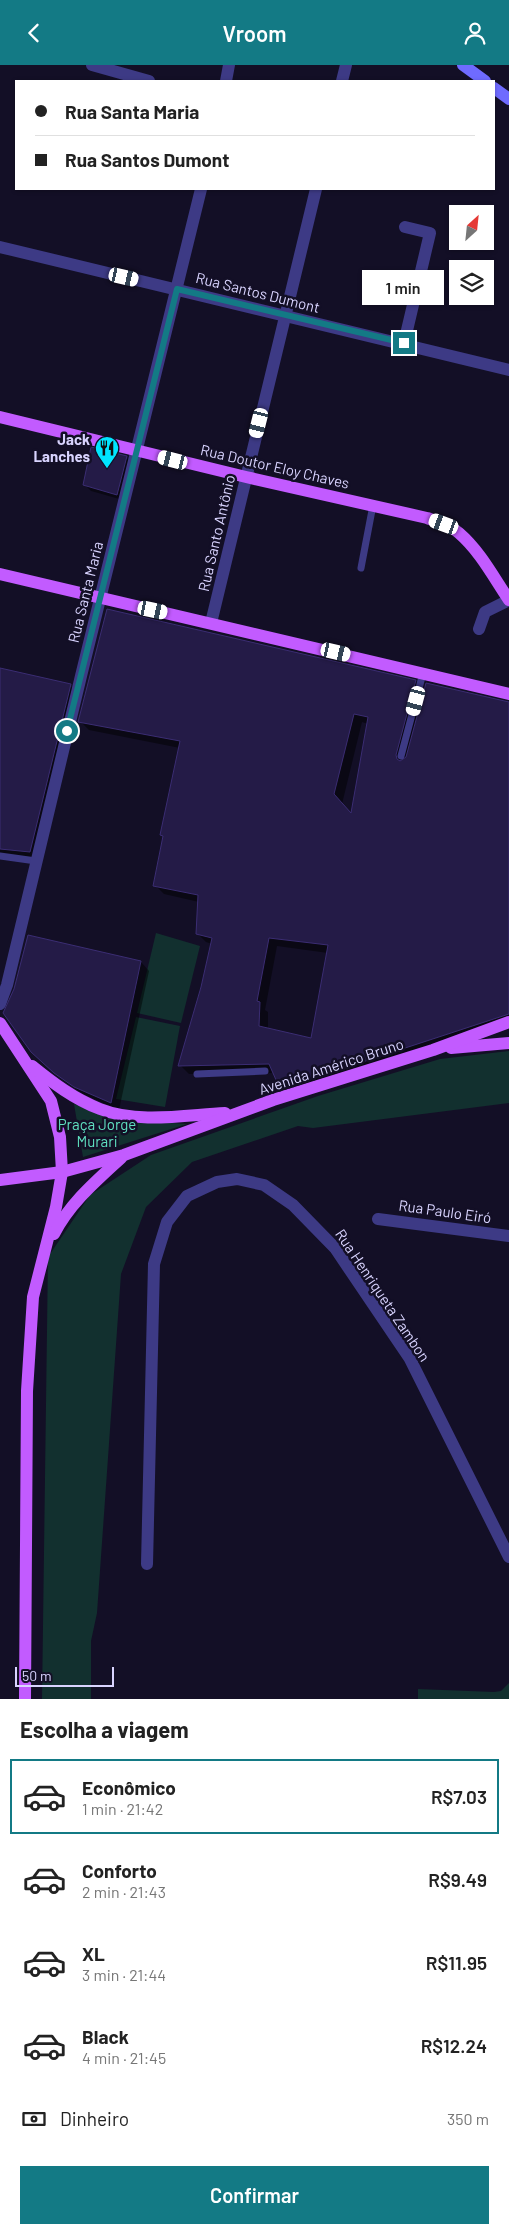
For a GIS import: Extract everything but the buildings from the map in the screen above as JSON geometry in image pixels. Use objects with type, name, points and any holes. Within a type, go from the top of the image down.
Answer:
[{"type":"main road","points":[[464,65],[484,80]]},
{"type":"main road","points":[[495,89],[509,99]]},
{"type":"main road","name":"Rua Doutor Eloy Chaves","points":[[0,417],[246,477],[373,504],[444,524],[458,533],[474,549],[509,600]]},
{"type":"main road","points":[[0,574],[509,694]]},
{"type":"main road","points":[[433,1050],[509,1022]]},
{"type":"main road","points":[[0,1023],[51,1101],[60,1137],[62,1173],[56,1207],[33,1297],[27,1391],[25,1699]]},
{"type":"main road","points":[[433,1050],[509,1043]]},
{"type":"main road","name":"Avenida Américo Bruno","points":[[238,1113],[433,1050]]},
{"type":"main road","points":[[24,1060],[61,1089],[100,1109],[124,1115],[152,1117],[238,1113]]},
{"type":"main road","points":[[0,1180],[62,1173],[124,1155],[238,1113]]},
{"type":"main road","points":[[43,1254],[60,1221],[86,1189],[124,1155]]},
{"type":"street","points":[[92,65],[145,80]]},
{"type":"street","points":[[226,80],[229,65]]},
{"type":"street","points":[[342,80],[346,65]]},
{"type":"street","name":"Rua Santa Maria","points":[[0,1004],[7,985],[201,190]]},
{"type":"street","name":"Rua Santo Antônio","points":[[211,623],[316,190]]},
{"type":"street","points":[[404,343],[430,233],[405,227]]},
{"type":"street","name":"Rua Santos Dumont","points":[[0,247],[404,343],[509,370]]},
{"type":"street","points":[[479,629],[484,612],[509,600]]},
{"type":"street","name":"Rua Henriqueta Zambon","points":[[147,1564],[154,1264],[167,1222],[186,1196],[217,1182],[237,1179],[264,1185],[294,1205],[335,1248],[410,1359],[509,1557]]},
{"type":"street","name":"Rua Paulo Eiró","points":[[378,1219],[509,1236]]},
{"type":"lane","points":[[361,568],[373,504]]},
{"type":"lane","points":[[401,756],[423,673]]},
{"type":"lane","points":[[0,855],[36,861]]},
{"type":"lane","points":[[197,1074],[265,1071]]},
{"type":"green space","points":[[156,933],[200,946],[181,1023],[137,1013]]},
{"type":"green space","points":[[136,1017],[180,1026],[165,1107],[116,1099]]},
{"type":"green space","points":[[509,1051],[509,1103],[313,1128],[298,1126],[192,1162],[146,1207],[121,1274],[97,1613],[91,1641],[91,1699],[42,1699],[48,1257],[90,1195],[151,1155],[318,1096],[440,1059]]},
{"type":"green space","name":"Praça Jorge Murari","points":[[74,1104],[114,1119],[187,1124],[83,1157]]},
{"type":"green space","points":[[509,1683],[509,1699],[418,1699],[418,1689],[494,1692],[501,1691]]},
{"type":"place","name":"Jack Lanches","points":[[107,469]]},
{"type":"route","points":[[67,731],[177,289],[404,343]]}]
